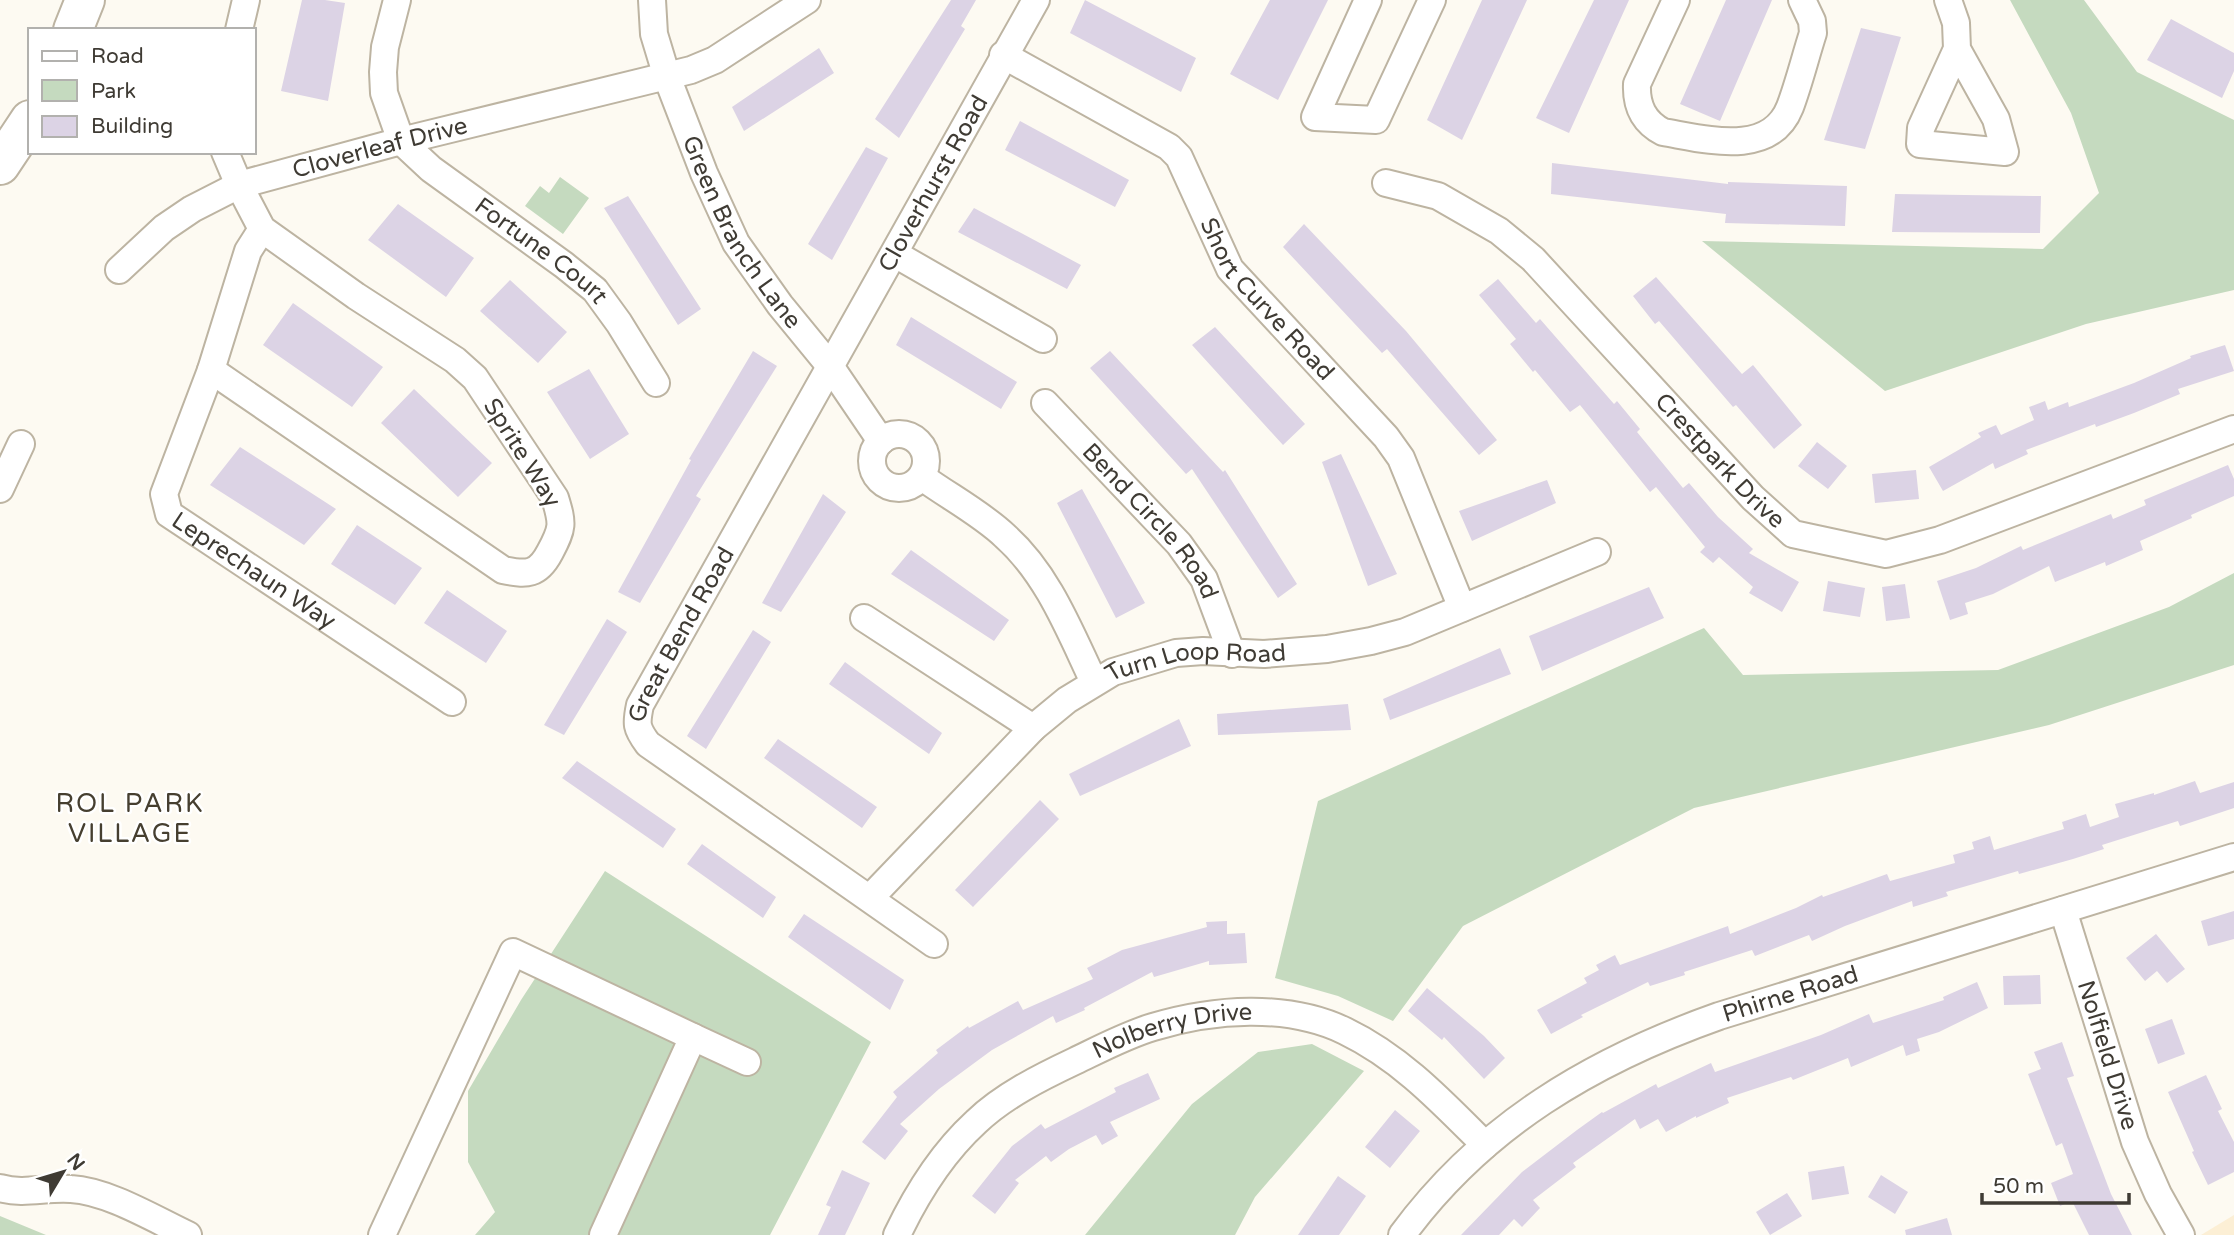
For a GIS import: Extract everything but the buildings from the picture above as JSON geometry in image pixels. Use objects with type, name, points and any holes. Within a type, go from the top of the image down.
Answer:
[{"type":"highway","points":[[74,28],[85,0]]},
{"type":"highway","points":[[0,165],[28,123]]},
{"type":"street","points":[[239,28],[246,0]]},
{"type":"street","points":[[397,0],[385,47],[383,72],[384,93],[401,141]]},
{"type":"street","name":"Green Branch Lane","points":[[652,0],[654,34],[667,77],[704,173],[736,243],[780,305],[830,366],[881,441]]},
{"type":"street","name":"Cloverleaf Drive","points":[[118,270],[164,228],[192,209],[239,186],[401,141],[667,77],[715,60],[807,0]]},
{"type":"street","name":"Cloverhurst Road","points":[[830,366],[1036,0]]},
{"type":"street","points":[[1368,0],[1315,117],[1376,120],[1432,0]]},
{"type":"street","points":[[1676,0],[1637,84],[1639,108],[1645,120],[1663,132],[1742,142],[1770,134],[1783,121],[1790,108],[1813,33],[1812,21],[1802,0]]},
{"type":"street","points":[[1948,0],[1956,23],[1957,49]]},
{"type":"street","name":"Short Curve Road","points":[[1003,55],[1169,147],[1179,157],[1230,269],[1386,438],[1401,458],[1462,608]]},
{"type":"street","name":"Fortune Court","points":[[401,141],[431,169],[595,290],[656,383]]},
{"type":"street","name":"Sprite Way","points":[[211,370],[503,570],[521,574],[543,565],[561,531],[561,516],[555,498],[475,377],[455,360],[356,296],[262,229],[226,154]]},
{"type":"street","name":"Crestpark Drive","points":[[1386,183],[1438,196],[1499,231],[1533,259],[1752,498],[1793,534],[1886,554],[1940,540],[2234,429]]},
{"type":"street","name":"Leprechaun Way","points":[[262,229],[248,251],[211,370],[164,494],[169,514],[452,702]]},
{"type":"street","points":[[895,254],[1043,338]]},
{"type":"street","name":"Great Bend Road","points":[[830,366],[640,705],[636,723],[648,744],[934,944]]},
{"type":"street","name":"Bend Circle Road","points":[[1045,403],[1179,544],[1204,579],[1232,654]]},
{"type":"street","points":[[902,434],[921,445],[926,456],[922,477],[913,485],[903,488],[891,487],[882,482],[875,473],[872,462],[881,441],[902,434]]},
{"type":"street","points":[[0,489],[21,444]]},
{"type":"street","points":[[922,477],[1005,535],[1030,562],[1054,600],[1094,682]]},
{"type":"street","name":"Turn Loop Road","points":[[870,898],[1032,728],[1067,700],[1112,672],[1176,653],[1295,652],[1371,641],[1405,632],[1597,552]]},
{"type":"street","points":[[864,618],[1032,728]]},
{"type":"street","name":"Phirne Road","points":[[1402,1235],[1450,1178],[1485,1145],[1536,1104],[1665,1035],[2234,857]]},
{"type":"street","name":"Nolfield Drive","points":[[2063,910],[2135,1143],[2158,1194],[2181,1235]]},
{"type":"street","points":[[382,1235],[513,951],[747,1062]]},
{"type":"street","name":"Nolberry Drive","points":[[897,1235],[936,1166],[977,1121],[1006,1099],[1054,1071],[1113,1043],[1151,1027],[1194,1016],[1238,1012],[1280,1014],[1344,1031],[1387,1055],[1423,1083],[1485,1145]]},
{"type":"street","points":[[603,1235],[694,1037]]},
{"type":"street","points":[[0,1188],[15,1192],[71,1189],[95,1194],[188,1235]]},
{"type":"shaded area","points":[[2234,1215],[2234,1235],[2201,1235]]},
{"type":"green space","points":[[2010,0],[2084,0],[2137,72],[2234,120],[2234,290],[2086,324],[1885,391],[1702,241],[2043,249],[2099,193],[2071,113]]},
{"type":"green space","points":[[560,177],[589,198],[563,234],[525,206],[540,186],[549,193]]},
{"type":"green space","points":[[2234,573],[2234,665],[2049,725],[1694,808],[1463,926],[1393,1021],[1338,996],[1275,978],[1318,801],[1704,628],[1743,675],[1998,670],[2169,607]]},
{"type":"green space","points":[[605,871],[871,1042],[770,1235],[475,1235],[495,1212],[468,1162],[468,1091],[521,1000]]},
{"type":"green space","points":[[1312,1044],[1364,1071],[1255,1197],[1235,1235],[1085,1235],[1192,1104],[1258,1052]]},
{"type":"green space","points":[[0,1216],[46,1235],[0,1235]]},
{"type":"district","name":"ROL PARK VILLAGE","points":[[130,818]]}]
